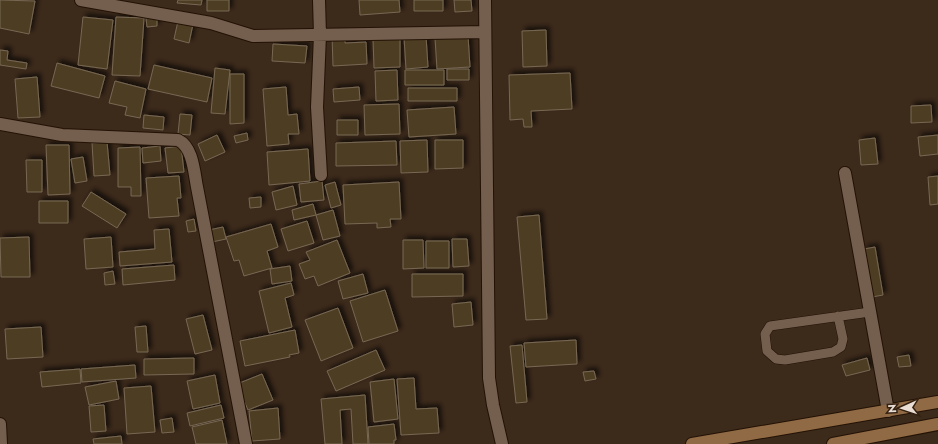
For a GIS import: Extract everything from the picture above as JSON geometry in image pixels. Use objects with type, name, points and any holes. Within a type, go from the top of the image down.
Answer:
[{"type":"street","points":[[81,0],[211,23],[253,36],[486,32]]},
{"type":"street","points":[[319,0],[320,35],[317,107],[322,175]]},
{"type":"street","points":[[485,0],[489,378],[493,405],[502,444]]},
{"type":"street","points":[[0,124],[62,134],[178,140],[184,143],[189,150],[197,187],[246,444]]},
{"type":"street","points":[[846,173],[888,411]]},
{"type":"street","points":[[692,444],[938,402]]},
{"type":"street","points":[[0,424],[1,444]]},
{"type":"street","points":[[833,444],[853,442],[938,424]]},
{"type":"lane","points":[[838,316],[843,339],[841,347],[833,352],[785,360],[776,359],[767,351],[765,334],[770,326],[838,316],[870,312]]},
{"type":"building","points":[[0,0],[35,1],[29,34],[0,28]]},
{"type":"building","points":[[178,0],[202,0],[201,5],[177,3]]},
{"type":"building","points":[[207,0],[229,0],[229,11],[207,11]]},
{"type":"building","points":[[359,0],[399,0],[400,12],[360,15]]},
{"type":"building","points":[[414,0],[443,0],[443,11],[414,11]]},
{"type":"building","points":[[454,0],[471,0],[472,11],[455,12]]},
{"type":"building","points":[[83,17],[113,20],[107,69],[78,65]]},
{"type":"building","points":[[116,17],[144,18],[140,76],[112,75]]},
{"type":"building","points":[[146,18],[157,18],[157,26],[147,27]]},
{"type":"building","points":[[178,21],[193,24],[189,43],[174,39]]},
{"type":"building","points":[[546,30],[547,66],[523,67],[522,31]]},
{"type":"building","points":[[332,35],[345,35],[345,43],[366,42],[367,64],[333,66]]},
{"type":"building","points":[[426,36],[428,67],[406,69],[404,37]]},
{"type":"building","points":[[468,36],[470,67],[437,69],[435,38]]},
{"type":"building","points":[[400,37],[400,67],[374,68],[373,38]]},
{"type":"building","points":[[273,44],[307,46],[305,63],[272,61]]},
{"type":"building","points":[[0,50],[8,51],[7,60],[27,63],[26,69],[0,65]]},
{"type":"building","points":[[57,63],[105,76],[99,98],[51,86]]},
{"type":"building","points":[[154,65],[212,78],[207,102],[148,89]]},
{"type":"building","points":[[215,68],[230,70],[225,114],[211,113]]},
{"type":"building","points":[[447,69],[469,69],[469,80],[447,80]]},
{"type":"building","points":[[397,70],[398,100],[376,101],[375,71]]},
{"type":"building","points":[[405,70],[444,70],[444,85],[405,85]]},
{"type":"building","points":[[570,73],[572,109],[531,111],[532,127],[524,127],[523,119],[510,120],[509,75]]},
{"type":"building","points":[[230,74],[244,74],[244,123],[230,124]]},
{"type":"building","points":[[37,77],[40,117],[18,118],[15,79]]},
{"type":"building","points":[[115,81],[146,89],[140,118],[125,115],[127,107],[109,103]]},
{"type":"building","points":[[286,87],[288,115],[297,114],[299,134],[288,134],[289,144],[267,146],[263,89]]},
{"type":"building","points":[[359,87],[360,100],[334,102],[333,89]]},
{"type":"building","points":[[408,88],[457,88],[457,101],[408,101]]},
{"type":"building","points":[[399,104],[400,134],[365,135],[364,105]]},
{"type":"building","points":[[931,105],[932,122],[911,123],[911,106]]},
{"type":"building","points":[[454,107],[456,134],[409,137],[407,110]]},
{"type":"building","points":[[180,114],[192,115],[190,135],[178,134]]},
{"type":"building","points":[[144,115],[164,117],[163,130],[143,128]]},
{"type":"building","points":[[337,120],[358,120],[358,135],[337,135]]},
{"type":"building","points":[[247,133],[248,140],[236,143],[234,136]]},
{"type":"building","points":[[217,135],[225,152],[205,161],[198,144]]},
{"type":"building","points":[[938,135],[938,154],[920,156],[918,137]]},
{"type":"building","points":[[875,138],[878,164],[861,165],[859,140]]},
{"type":"building","points":[[427,140],[428,172],[401,173],[400,141]]},
{"type":"building","points":[[435,140],[463,140],[463,168],[435,169]]},
{"type":"building","points":[[396,141],[397,165],[336,166],[336,143]]},
{"type":"building","points":[[107,142],[110,175],[94,176],[92,143]]},
{"type":"building","points":[[46,145],[69,145],[70,194],[48,195]]},
{"type":"building","points":[[160,146],[161,161],[143,163],[142,148]]},
{"type":"building","points":[[181,146],[184,172],[168,173],[165,148]]},
{"type":"building","points":[[140,147],[141,196],[131,196],[131,187],[118,187],[118,148]]},
{"type":"building","points":[[308,149],[310,181],[269,185],[267,152]]},
{"type":"building","points":[[83,157],[87,181],[75,183],[71,159]]},
{"type":"building","points":[[26,160],[42,160],[42,192],[27,192]]},
{"type":"building","points":[[179,176],[181,198],[177,198],[179,216],[149,218],[146,178]]},
{"type":"building","points":[[938,176],[938,204],[930,205],[928,177]]},
{"type":"building","points":[[322,181],[324,200],[301,202],[299,184]]},
{"type":"building","points":[[335,182],[341,205],[331,208],[325,185]]},
{"type":"building","points":[[399,182],[401,219],[390,219],[391,227],[377,228],[377,223],[345,224],[343,185]]},
{"type":"building","points":[[293,186],[297,205],[276,210],[272,192]]},
{"type":"building","points":[[91,192],[126,214],[117,228],[82,206]]},
{"type":"building","points":[[261,197],[261,207],[250,208],[249,198]]},
{"type":"building","points":[[39,201],[68,201],[68,223],[39,223]]},
{"type":"building","points":[[313,204],[316,215],[294,220],[292,210]]},
{"type":"building","points":[[333,210],[340,236],[323,240],[316,215]]},
{"type":"building","points":[[539,215],[547,319],[526,320],[517,217]]},
{"type":"building","points":[[194,219],[196,231],[188,232],[186,221]]},
{"type":"building","points":[[307,221],[314,243],[288,251],[281,229]]},
{"type":"building","points":[[271,224],[278,247],[267,251],[272,268],[244,276],[239,260],[234,261],[226,237]]},
{"type":"building","points":[[223,227],[226,239],[212,242],[209,230]]},
{"type":"building","points":[[169,229],[172,262],[120,266],[119,252],[155,249],[154,230]]},
{"type":"building","points":[[29,237],[30,277],[1,277],[0,238]]},
{"type":"building","points":[[111,237],[113,267],[86,269],[84,239]]},
{"type":"building","points":[[452,239],[467,239],[469,266],[453,267]]},
{"type":"building","points":[[337,240],[350,273],[318,286],[314,276],[305,279],[299,264],[310,260],[306,252]]},
{"type":"building","points":[[403,240],[423,240],[424,268],[403,269]]},
{"type":"building","points":[[426,241],[449,241],[449,268],[426,268]]},
{"type":"building","points":[[875,247],[883,295],[872,297],[864,249]]},
{"type":"building","points":[[174,265],[175,280],[123,285],[122,269]]},
{"type":"building","points":[[290,266],[292,281],[272,284],[270,269]]},
{"type":"building","points":[[113,271],[115,284],[105,285],[104,273]]},
{"type":"building","points":[[363,274],[368,293],[343,299],[338,281]]},
{"type":"building","points":[[412,274],[463,274],[463,296],[412,297]]},
{"type":"building","points":[[291,283],[294,295],[285,298],[292,327],[269,333],[259,291]]},
{"type":"building","points":[[385,290],[398,331],[363,342],[350,301]]},
{"type":"building","points":[[471,302],[473,325],[454,327],[452,304]]},
{"type":"building","points":[[338,308],[353,348],[321,361],[305,320]]},
{"type":"building","points":[[203,315],[212,350],[195,354],[186,319]]},
{"type":"building","points":[[146,326],[148,352],[137,352],[135,327]]},
{"type":"building","points":[[41,327],[43,357],[7,359],[5,329]]},
{"type":"building","points":[[295,330],[299,353],[289,355],[290,357],[245,366],[240,341]]},
{"type":"building","points":[[576,340],[577,364],[526,367],[524,343]]},
{"type":"building","points":[[522,345],[527,402],[516,403],[510,346]]},
{"type":"building","points":[[376,350],[385,370],[336,391],[327,371]]},
{"type":"building","points":[[909,355],[911,366],[899,367],[897,357]]},
{"type":"building","points":[[194,358],[194,374],[144,375],[144,359]]},
{"type":"building","points":[[867,358],[870,370],[846,376],[842,365]]},
{"type":"building","points":[[135,365],[136,378],[82,382],[81,369]]},
{"type":"building","points":[[80,369],[81,383],[42,387],[40,372]]},
{"type":"building","points":[[594,371],[596,379],[585,381],[583,372]]},
{"type":"building","points":[[262,374],[273,400],[248,410],[237,384]]},
{"type":"building","points":[[215,375],[220,403],[193,409],[187,381]]},
{"type":"building","points":[[414,378],[416,409],[437,408],[439,433],[401,435],[397,379]]},
{"type":"building","points":[[394,379],[398,419],[374,422],[370,382]]},
{"type":"building","points":[[116,381],[119,399],[89,405],[85,387]]},
{"type":"building","points":[[151,386],[155,432],[127,434],[124,388]]},
{"type":"building","points":[[365,395],[368,444],[353,444],[351,409],[340,410],[342,444],[325,444],[321,399]]},
{"type":"building","points":[[104,405],[106,431],[91,432],[89,406]]},
{"type":"building","points":[[221,405],[224,418],[190,426],[187,413]]},
{"type":"building","points":[[278,408],[280,439],[252,441],[249,411]]},
{"type":"building","points":[[172,418],[174,432],[162,433],[160,420]]},
{"type":"building","points":[[222,420],[227,444],[196,444],[192,427]]},
{"type":"building","points":[[394,424],[396,440],[394,440],[394,444],[369,444],[368,427]]},
{"type":"building","points":[[121,436],[122,444],[94,444],[93,439]]}]
